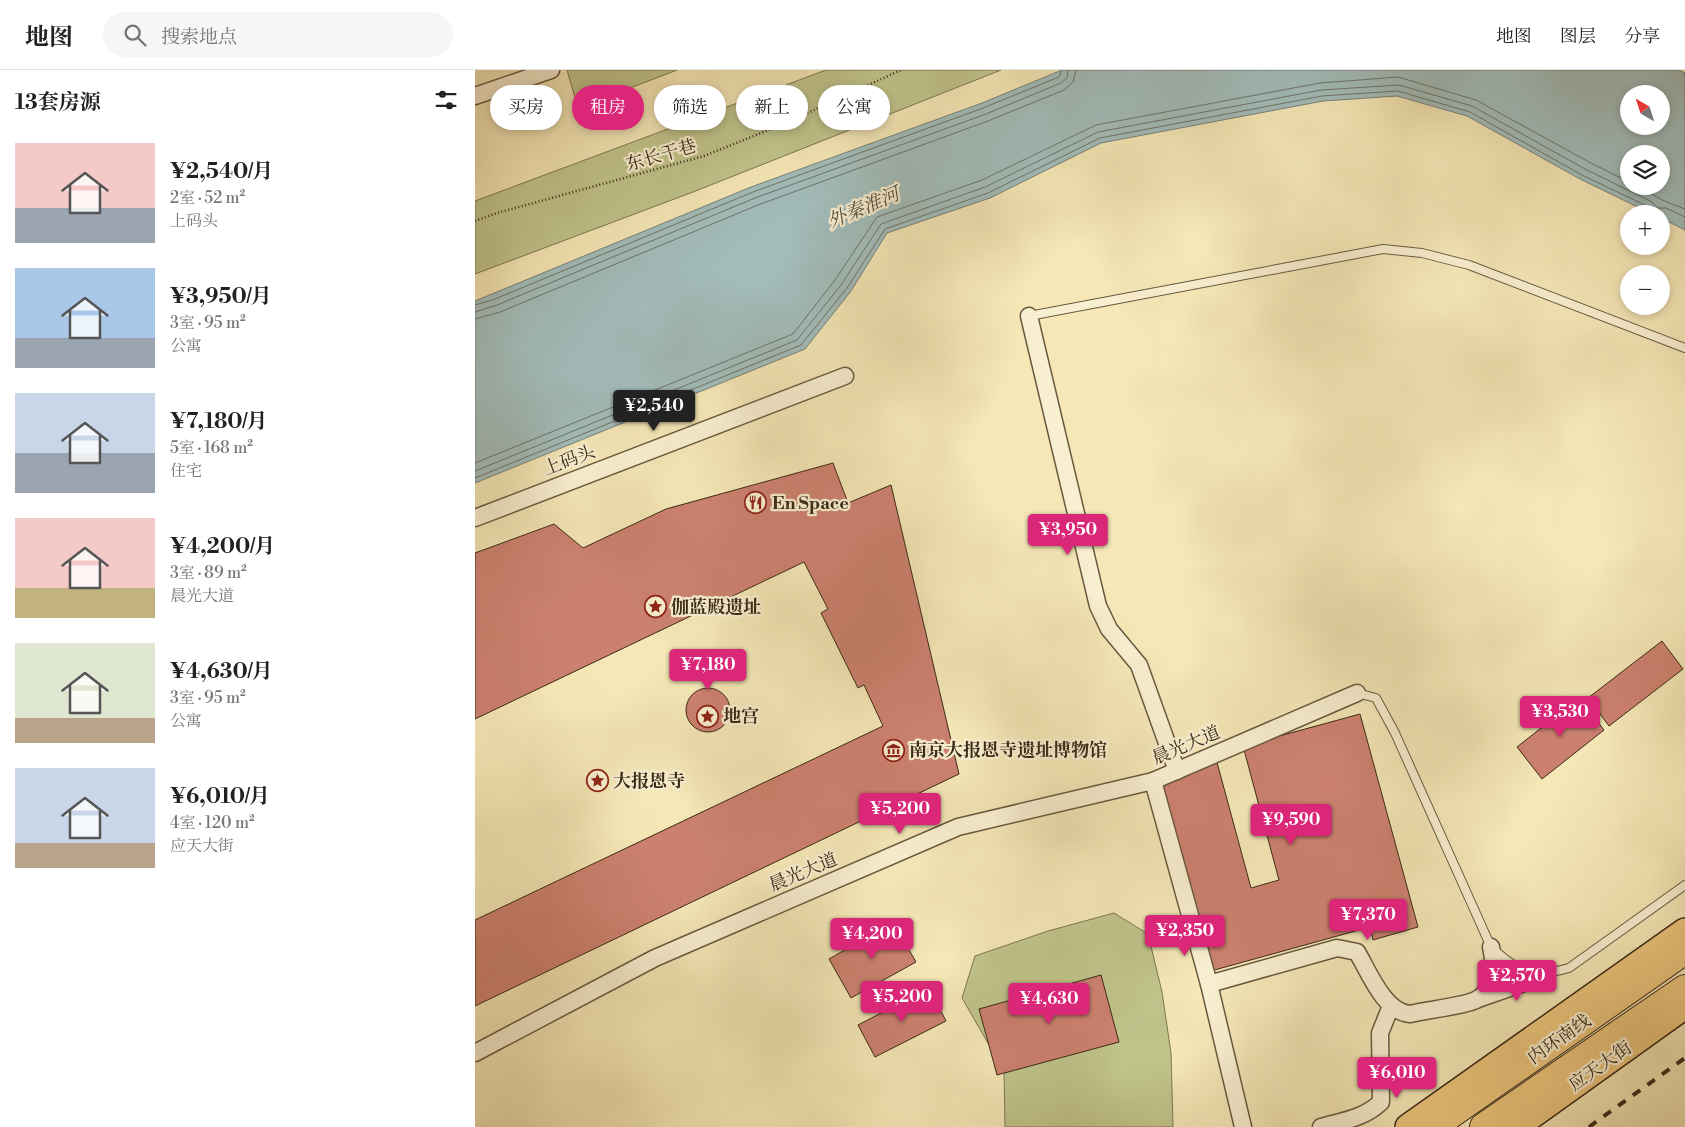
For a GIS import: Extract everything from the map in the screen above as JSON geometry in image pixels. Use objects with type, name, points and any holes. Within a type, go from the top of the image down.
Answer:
[{"type":"highway","name":"内环南线","points":[[1432,1127],[1685,950]]},
{"type":"highway","name":"内环南线","points":[[1484,1127],[1685,989]]},
{"type":"main road","points":[[1409,1127],[1685,931]]},
{"type":"main road","name":"应天大街","points":[[1516,1127],[1685,1006]]},
{"type":"street","points":[[475,96],[551,70]]},
{"type":"street","points":[[1029,316],[1097,606],[1109,629],[1139,665],[1177,771]]},
{"type":"street","name":"上码头","points":[[475,518],[845,376]]},
{"type":"street","name":"晨光大道","points":[[475,1052],[655,958],[959,827],[1153,781],[1357,693]]},
{"type":"street","points":[[1153,781],[1209,984],[1243,1127]]},
{"type":"street","points":[[1476,1000],[1487,989],[1495,964],[1491,947]]},
{"type":"street","points":[[1209,984],[1337,948],[1357,952],[1391,1006],[1401,1013],[1410,1014],[1476,1000],[1547,975]]},
{"type":"street","points":[[1321,1127],[1362,1116],[1372,1111],[1381,1102],[1380,1033],[1391,1006]]},
{"type":"lane","points":[[1029,316],[1383,249],[1422,253],[1469,265],[1685,348]]},
{"type":"lane","points":[[1357,693],[1376,698],[1395,733],[1491,947],[1512,966],[1547,975],[1569,968],[1685,885]]},
{"type":"path","name":"东长干巷","points":[[475,221],[497,213],[704,156],[787,123],[901,70]]},
{"type":"green space","points":[[567,70],[677,70],[638,85],[572,85],[572,87]]},
{"type":"green space","points":[[826,70],[1001,70],[890,114],[890,85],[818,85],[818,130],[850,130],[693,192],[475,274],[475,201],[665,130],[726,130],[726,107],[736,104],[736,130],[808,130],[808,85],[786,85]]},
{"type":"green space","points":[[1114,913],[1148,934],[1162,992],[1171,1053],[1173,1127],[1005,1127],[1004,1071],[962,998],[975,956],[1048,931]]},
{"type":"water","name":"外秦淮河","points":[[1062,70],[1678,70],[1685,73],[1685,230],[1670,222],[1670,205],[1633,205],[1580,179],[1467,116],[1397,96],[1323,101],[1101,143],[990,198],[887,233],[851,291],[805,349],[475,483],[475,301],[751,187],[982,103]]},
{"type":"building","name":"南京大报恩寺遗址博物馆","points":[[833,463],[848,503],[891,485],[959,774],[475,1006],[475,920],[883,726],[864,685],[858,688],[821,613],[828,609],[804,562],[475,719],[475,553],[554,524],[583,548],[666,509]]},
{"type":"building","points":[[1662,641],[1683,669],[1609,726],[1588,698]]},
{"type":"building","points":[[708,688],[720,692],[726,698],[730,710],[726,722],[720,728],[708,732],[696,728],[690,722],[686,710],[690,698],[696,692]]},
{"type":"building","points":[[1579,698],[1604,730],[1542,779],[1517,747]]},
{"type":"building","points":[[1360,714],[1418,927],[1373,940],[1370,927],[1211,971],[1157,770],[1215,755],[1251,888],[1279,880],[1243,746]]},
{"type":"building","points":[[893,922],[916,962],[851,998],[829,959]]},
{"type":"building","points":[[1101,975],[1119,1042],[997,1075],[979,1009]]},
{"type":"building","points":[[929,988],[946,1021],[875,1057],[858,1025]]},
{"type":"railway","points":[[1589,1127],[1685,1058]]},
{"type":"place","name":"En Space","points":[[756,503]]},
{"type":"place","name":"伽蓝殿遗址","points":[[655,607]]},
{"type":"place","name":"地宫","points":[[707,716]]},
{"type":"place","name":"南京大报恩寺遗址博物馆","points":[[893,750]]},
{"type":"place","name":"大报恩寺","points":[[597,781]]}]
